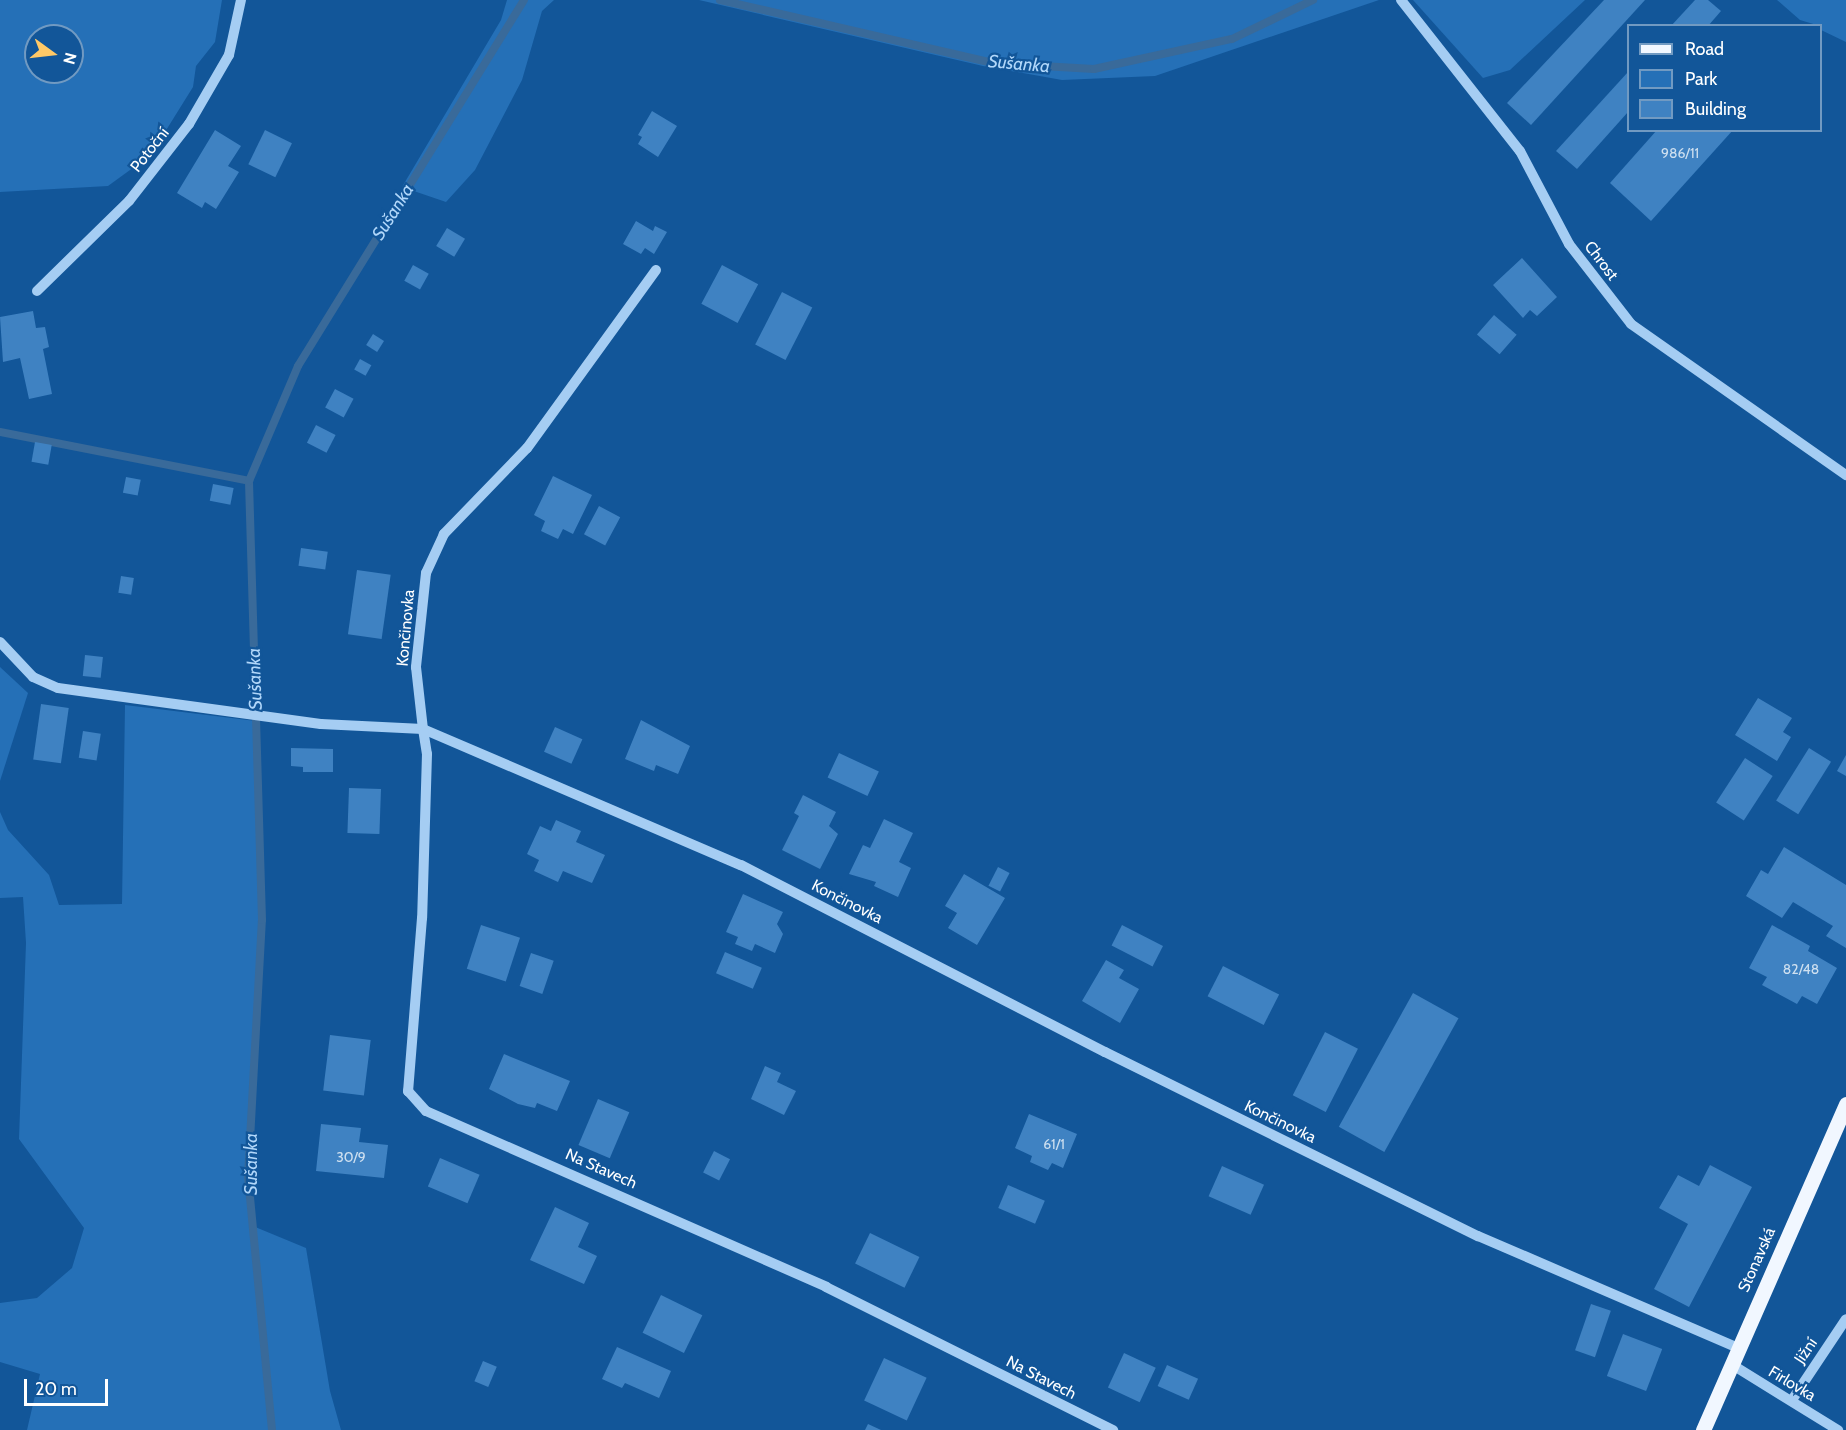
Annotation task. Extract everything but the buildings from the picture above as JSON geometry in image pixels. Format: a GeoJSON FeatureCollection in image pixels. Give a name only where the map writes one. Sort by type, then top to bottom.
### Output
{"type":"FeatureCollection","features":[{"type":"Feature","properties":{"kind":"main road","name":"Stonavská"},"geometry":{"type":"LineString","coordinates":[[1703,1430],[1846,1104]]}},
{"type":"Feature","properties":{"kind":"street","name":"Potoční"},"geometry":{"type":"LineString","coordinates":[[37,291],[129,201],[189,124],[229,55],[241,0]]}},
{"type":"Feature","properties":{"kind":"street","name":"Chrost"},"geometry":{"type":"LineString","coordinates":[[1401,0],[1520,151],[1569,244],[1631,324],[1846,475]]}},
{"type":"Feature","properties":{"kind":"street","name":"Končinovka"},"geometry":{"type":"LineString","coordinates":[[656,270],[527,448],[444,534],[426,573],[416,667],[423,729],[741,865],[1105,1052],[1456,1226],[1738,1348]]}},
{"type":"Feature","properties":{"kind":"street"},"geometry":{"type":"LineString","coordinates":[[0,642],[33,677],[58,688],[268,718],[423,729]]}},
{"type":"Feature","properties":{"kind":"street","name":"Na Stavech"},"geometry":{"type":"LineString","coordinates":[[423,729],[427,754],[422,918],[408,1091],[426,1111],[826,1287],[1113,1430]]}},
{"type":"Feature","properties":{"kind":"street","name":"Jižní"},"geometry":{"type":"LineString","coordinates":[[1792,1400],[1846,1319]]}},
{"type":"Feature","properties":{"kind":"street","name":"Firlovka"},"geometry":{"type":"LineString","coordinates":[[1731,1364],[1838,1430]]}},
{"type":"Feature","properties":{"kind":"green space"},"geometry":{"type":"Polygon","coordinates":[[[0,0],[222,0],[215,42],[196,66],[193,87],[155,148],[108,186],[0,192],[0,0]]]}},
{"type":"Feature","properties":{"kind":"green space"},"geometry":{"type":"Polygon","coordinates":[[[507,0],[554,0],[542,11],[522,80],[475,170],[446,202],[402,187],[501,20],[507,0]]]}},
{"type":"Feature","properties":{"kind":"green space"},"geometry":{"type":"Polygon","coordinates":[[[699,0],[1379,0],[1155,76],[1062,80],[983,66],[699,0]]]}},
{"type":"Feature","properties":{"kind":"green space"},"geometry":{"type":"Polygon","coordinates":[[[1413,0],[1585,0],[1510,70],[1483,78],[1413,0]]]}},
{"type":"Feature","properties":{"kind":"green space"},"geometry":{"type":"Polygon","coordinates":[[[1777,0],[1846,0],[1846,42],[1822,30],[1822,24],[1800,20],[1777,0]]]}},
{"type":"Feature","properties":{"kind":"green space"},"geometry":{"type":"Polygon","coordinates":[[[0,667],[28,693],[0,781],[0,667]]]}},
{"type":"Feature","properties":{"kind":"green space"},"geometry":{"type":"Polygon","coordinates":[[[125,705],[256,721],[262,920],[248,1177],[253,1226],[306,1248],[330,1391],[341,1430],[27,1430],[40,1374],[0,1362],[0,1303],[37,1298],[72,1268],[84,1228],[19,1139],[26,943],[23,897],[0,898],[0,812],[8,830],[49,875],[59,905],[122,904],[125,705]]]}},
{"type":"Feature","properties":{"kind":"waterway","name":"Sušanka"},"geometry":{"type":"LineString","coordinates":[[272,1430],[248,1177],[262,920],[249,481],[298,366],[524,0]]}},
{"type":"Feature","properties":{"kind":"waterway","name":"Sušanka"},"geometry":{"type":"LineString","coordinates":[[720,0],[992,63],[1094,69],[1232,39],[1313,0]]}},
{"type":"Feature","properties":{"kind":"waterway"},"geometry":{"type":"LineString","coordinates":[[0,432],[249,481]]}}]}
